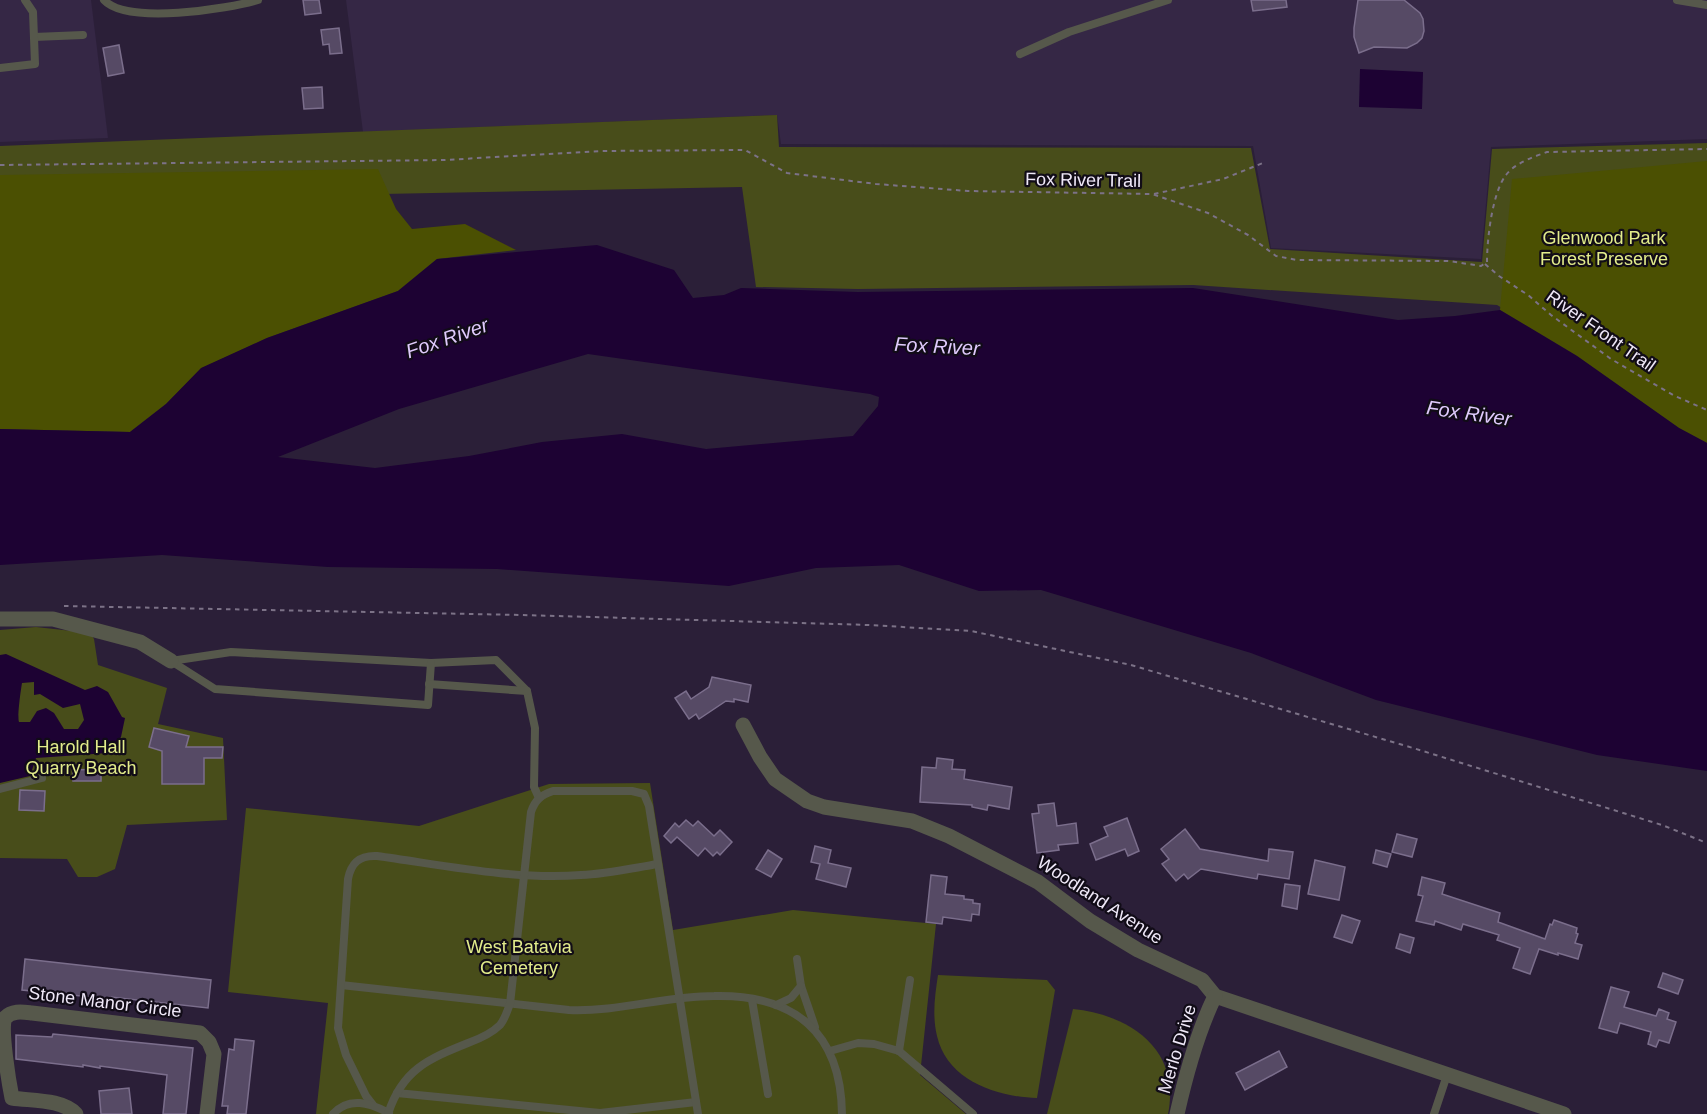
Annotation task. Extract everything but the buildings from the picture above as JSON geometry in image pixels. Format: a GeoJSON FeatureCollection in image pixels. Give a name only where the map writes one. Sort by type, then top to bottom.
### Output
{"type":"FeatureCollection","features":[{"type":"Feature","properties":{"kind":"street"},"geometry":{"type":"LineString","coordinates":[[0,620],[53,619],[140,642],[171,661]]}},
{"type":"Feature","properties":{"kind":"street","name":"Woodland Avenue"},"geometry":{"type":"LineString","coordinates":[[743,724],[760,757],[775,779],[807,801],[825,807],[912,821],[949,836],[1038,882],[1090,921],[1138,950],[1202,980],[1215,996],[1447,1075],[1524,1108],[1564,1114]]}},
{"type":"Feature","properties":{"kind":"street","name":"Merlo Drive"},"geometry":{"type":"LineString","coordinates":[[1177,1114],[1198,1038],[1215,996]]}},
{"type":"Feature","properties":{"kind":"street","name":"Stone Manor Circle"},"geometry":{"type":"LineString","coordinates":[[1,1025],[5,1018],[15,1012],[200,1033],[209,1042],[214,1054],[207,1114]]}},
{"type":"Feature","properties":{"kind":"street"},"geometry":{"type":"LineString","coordinates":[[0,1019],[6,1072],[12,1098]]}},
{"type":"Feature","properties":{"kind":"street"},"geometry":{"type":"LineString","coordinates":[[0,1109],[12,1098]]}},
{"type":"Feature","properties":{"kind":"street"},"geometry":{"type":"LineString","coordinates":[[12,1098],[62,1105],[70,1108],[76,1114]]}},
{"type":"Feature","properties":{"kind":"lane"},"geometry":{"type":"LineString","coordinates":[[0,68],[35,64],[33,12],[25,0]]}},
{"type":"Feature","properties":{"kind":"lane"},"geometry":{"type":"LineString","coordinates":[[104,0],[106,3],[132,10],[181,14],[258,0]]}},
{"type":"Feature","properties":{"kind":"lane"},"geometry":{"type":"LineString","coordinates":[[131,0],[132,10]]}},
{"type":"Feature","properties":{"kind":"lane"},"geometry":{"type":"LineString","coordinates":[[1020,54],[1070,32],[1168,0]]}},
{"type":"Feature","properties":{"kind":"lane"},"geometry":{"type":"LineString","coordinates":[[1677,0],[1707,5]]}},
{"type":"Feature","properties":{"kind":"lane"},"geometry":{"type":"LineString","coordinates":[[34,37],[83,34]]}},
{"type":"Feature","properties":{"kind":"lane"},"geometry":{"type":"LineString","coordinates":[[171,661],[231,652],[430,663],[496,660],[527,691],[535,728],[534,787],[539,798]]}},
{"type":"Feature","properties":{"kind":"lane"},"geometry":{"type":"LineString","coordinates":[[171,661],[215,689],[428,705],[430,663]]}},
{"type":"Feature","properties":{"kind":"lane"},"geometry":{"type":"LineString","coordinates":[[429,684],[527,691]]}},
{"type":"Feature","properties":{"kind":"lane"},"geometry":{"type":"LineString","coordinates":[[0,789],[42,778]]}},
{"type":"Feature","properties":{"kind":"lane"},"geometry":{"type":"LineString","coordinates":[[333,1114],[340,1107],[362,1102],[373,1105],[388,1114],[397,1093],[414,1071],[433,1057],[486,1036],[504,1019],[510,1004],[531,812],[539,798],[554,791],[632,790],[644,794],[649,806],[698,1114]]}},
{"type":"Feature","properties":{"kind":"lane"},"geometry":{"type":"LineString","coordinates":[[373,1105],[360,1085],[341,1042],[338,1028],[348,879],[355,861],[369,855],[524,875],[582,875],[658,864]]}},
{"type":"Feature","properties":{"kind":"lane"},"geometry":{"type":"LineString","coordinates":[[797,959],[807,1008],[830,1051],[839,1078],[842,1114]]}},
{"type":"Feature","properties":{"kind":"lane"},"geometry":{"type":"LineString","coordinates":[[899,1051],[910,980]]}},
{"type":"Feature","properties":{"kind":"lane"},"geometry":{"type":"LineString","coordinates":[[341,985],[586,1011],[679,999],[732,996],[776,1005],[806,1020],[819,1034]]}},
{"type":"Feature","properties":{"kind":"lane"},"geometry":{"type":"LineString","coordinates":[[776,1005],[791,998],[801,986]]}},
{"type":"Feature","properties":{"kind":"lane"},"geometry":{"type":"LineString","coordinates":[[752,1000],[768,1094]]}},
{"type":"Feature","properties":{"kind":"lane"},"geometry":{"type":"LineString","coordinates":[[830,1051],[858,1043],[874,1044],[899,1051],[973,1114]]}},
{"type":"Feature","properties":{"kind":"lane"},"geometry":{"type":"LineString","coordinates":[[1434,1114],[1447,1075]]}},
{"type":"Feature","properties":{"kind":"lane"},"geometry":{"type":"LineString","coordinates":[[397,1093],[600,1113],[696,1102]]}},
{"type":"Feature","properties":{"kind":"path"},"geometry":{"type":"LineString","coordinates":[[1485,264],[1496,197],[1506,174],[1526,160],[1546,152],[1707,149]]}},
{"type":"Feature","properties":{"kind":"path","name":"Fox River Trail"},"geometry":{"type":"LineString","coordinates":[[0,165],[444,160],[601,152],[745,150],[787,173],[876,184],[968,191],[1152,195],[1208,213],[1248,235],[1276,256],[1297,260],[1449,261],[1481,266],[1485,264]]}},
{"type":"Feature","properties":{"kind":"path"},"geometry":{"type":"LineString","coordinates":[[1152,195],[1223,179],[1263,163]]}},
{"type":"Feature","properties":{"kind":"path","name":"River Front Trail"},"geometry":{"type":"LineString","coordinates":[[1485,264],[1611,359],[1675,396],[1707,410]]}},
{"type":"Feature","properties":{"kind":"path"},"geometry":{"type":"LineString","coordinates":[[54,606],[546,616],[869,625],[970,631],[1142,669],[1424,751],[1662,825],[1707,843]]}},
{"type":"Feature","properties":{"kind":"shaded area"},"geometry":{"type":"Polygon","coordinates":[[[0,0],[91,0],[108,138],[0,142],[0,0]]]}},
{"type":"Feature","properties":{"kind":"shaded area"},"geometry":{"type":"Polygon","coordinates":[[[346,0],[1707,0],[1707,139],[1491,147],[1481,259],[1271,248],[1253,146],[781,144],[777,115],[363,132],[346,0]]]}},
{"type":"Feature","properties":{"kind":"green space","name":"Glenwood Park Forest Preserve"},"geometry":{"type":"Polygon","coordinates":[[[777,115],[779,147],[1251,148],[1270,249],[1482,262],[1492,149],[1707,143],[1707,437],[1579,353],[1497,305],[1193,285],[858,289],[756,287],[742,187],[178,198],[0,426],[0,146],[777,115]]]}},
{"type":"Feature","properties":{"kind":"green space"},"geometry":{"type":"Polygon","coordinates":[[[1707,161],[1707,443],[1679,428],[1577,356],[1500,310],[1512,179],[1707,161]]]}},
{"type":"Feature","properties":{"kind":"green space"},"geometry":{"type":"Polygon","coordinates":[[[378,169],[396,209],[412,229],[465,224],[516,250],[437,259],[398,291],[267,338],[202,368],[166,404],[130,432],[0,429],[0,175],[378,169]]]}},
{"type":"Feature","properties":{"kind":"green space","name":"Harold Hall Quarry Beach"},"geometry":{"type":"Polygon","coordinates":[[[36,627],[90,633],[94,639],[98,665],[167,688],[158,724],[223,738],[227,820],[127,825],[115,869],[97,877],[78,877],[67,859],[0,858],[0,630],[36,627]]]}},
{"type":"Feature","properties":{"kind":"green space","name":"West Batavia Cemetery"},"geometry":{"type":"Polygon","coordinates":[[[650,783],[673,930],[793,910],[936,924],[920,1075],[966,1114],[316,1114],[328,1003],[228,992],[246,808],[419,826],[549,784],[650,783]]]}},
{"type":"Feature","properties":{"kind":"green space"},"geometry":{"type":"Polygon","coordinates":[[[938,975],[1047,980],[1055,990],[1037,1098],[990,1090],[962,1075],[951,1064],[942,1051],[935,1028],[934,1005],[938,975]]]}},
{"type":"Feature","properties":{"kind":"green space"},"geometry":{"type":"Polygon","coordinates":[[[1073,1009],[1114,1019],[1132,1028],[1147,1040],[1159,1054],[1167,1071],[1170,1091],[1168,1114],[1047,1114],[1073,1009]]]}},
{"type":"Feature","properties":{"kind":"water"},"geometry":{"type":"Polygon","coordinates":[[[1360,69],[1423,72],[1422,109],[1359,107],[1360,69]]]}},
{"type":"Feature","properties":{"kind":"water","name":"Fox River"},"geometry":{"type":"Polygon","coordinates":[[[597,245],[674,270],[693,298],[724,295],[741,288],[858,292],[1193,288],[1398,320],[1500,310],[1577,356],[1679,428],[1707,443],[1707,771],[1597,755],[1376,700],[1251,653],[1041,590],[979,591],[899,565],[816,568],[729,586],[497,569],[328,567],[162,555],[0,565],[0,429],[130,432],[166,404],[201,368],[267,338],[398,291],[437,259],[597,245]],[[588,354],[399,409],[278,457],[375,468],[469,456],[542,442],[622,434],[706,449],[853,436],[878,406],[879,397],[588,354]]]}},
{"type":"Feature","properties":{"kind":"water"},"geometry":{"type":"Polygon","coordinates":[[[6,654],[85,690],[97,686],[108,692],[122,717],[125,718],[121,737],[108,753],[36,758],[30,776],[0,783],[0,655],[6,654]],[[34,682],[22,683],[19,722],[30,722],[37,711],[46,708],[54,713],[64,729],[78,729],[84,720],[80,704],[63,708],[40,694],[34,695],[34,682]]]}}]}
